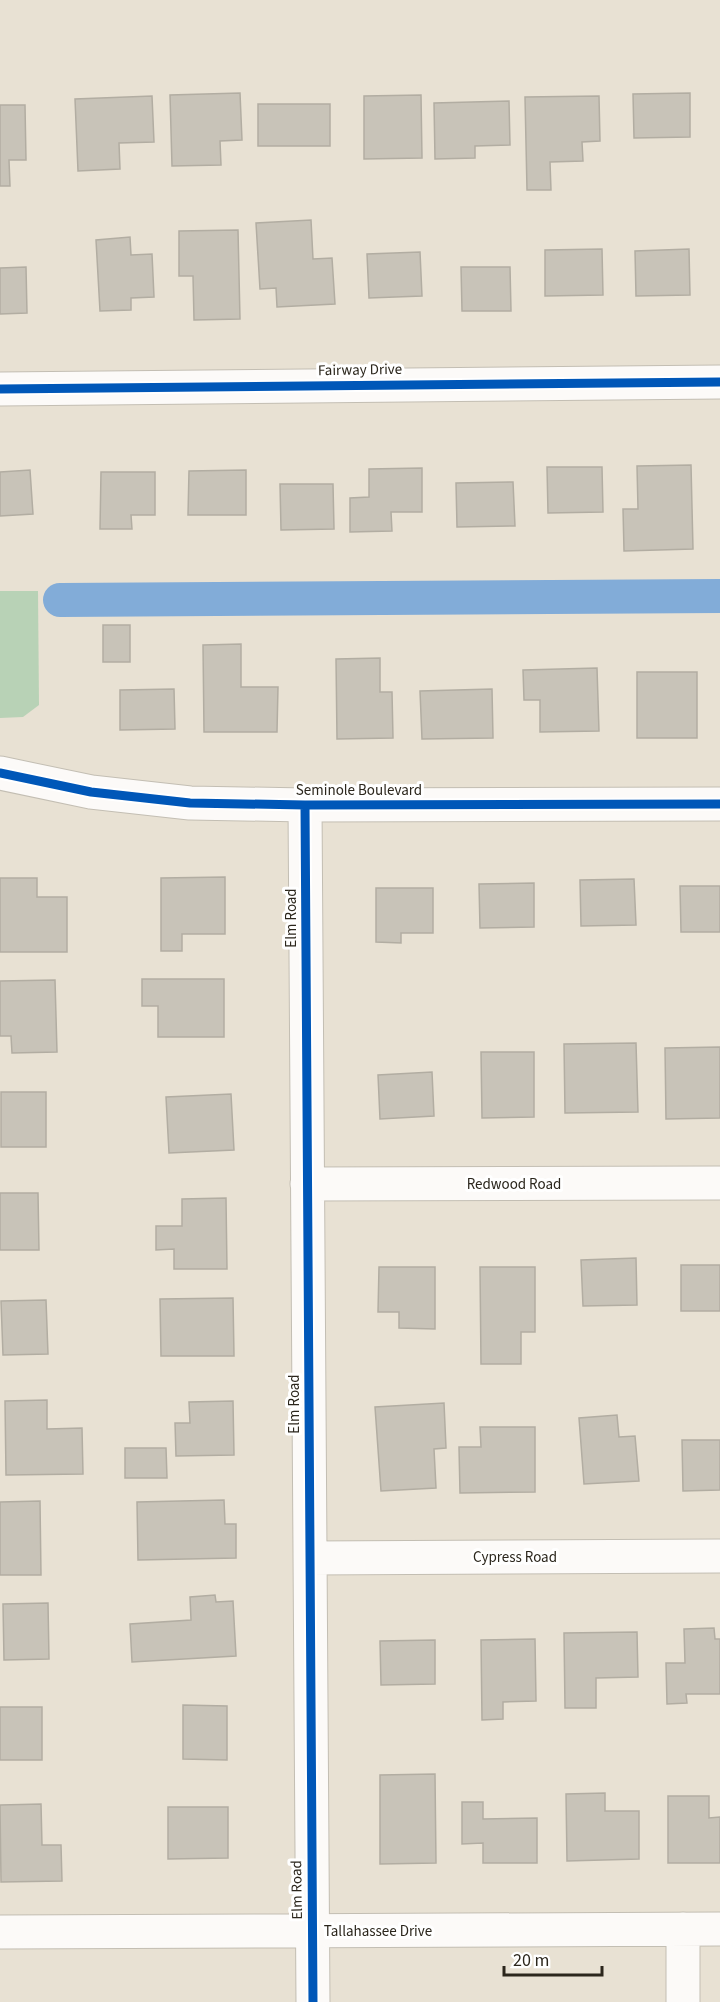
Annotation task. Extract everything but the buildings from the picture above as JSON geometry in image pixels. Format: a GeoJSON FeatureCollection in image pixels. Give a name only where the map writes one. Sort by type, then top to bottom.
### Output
{"type":"FeatureCollection","features":[{"type":"Feature","properties":{"kind":"street","name":"Fairway Drive"},"geometry":{"type":"LineString","coordinates":[[0,389],[720,382]]}},
{"type":"Feature","properties":{"kind":"street","name":"Seminole Boulevard"},"geometry":{"type":"LineString","coordinates":[[0,773],[91,792],[190,803],[305,806],[720,804]]}},
{"type":"Feature","properties":{"kind":"street","name":"Elm Road"},"geometry":{"type":"LineString","coordinates":[[305,806],[313,2002]]}},
{"type":"Feature","properties":{"kind":"street","name":"Redwood Road"},"geometry":{"type":"LineString","coordinates":[[307,1184],[720,1183]]}},
{"type":"Feature","properties":{"kind":"street","name":"Cypress Road"},"geometry":{"type":"LineString","coordinates":[[310,1558],[720,1556]]}},
{"type":"Feature","properties":{"kind":"street"},"geometry":{"type":"LineString","coordinates":[[682,1929],[683,2002]]}},
{"type":"Feature","properties":{"kind":"street","name":"Tallahassee Drive"},"geometry":{"type":"LineString","coordinates":[[0,1932],[720,1929]]}},
{"type":"Feature","properties":{"kind":"green space"},"geometry":{"type":"Polygon","coordinates":[[[0,591],[38,591],[39,705],[23,717],[0,718],[0,591]]]}},
{"type":"Feature","properties":{"kind":"waterway"},"geometry":{"type":"LineString","coordinates":[[60,600],[720,596]]}},
{"type":"Feature","properties":{"kind":"cycle path"},"geometry":{"type":"LineString","coordinates":[[0,389],[720,382]]}},
{"type":"Feature","properties":{"kind":"cycle path"},"geometry":{"type":"LineString","coordinates":[[0,773],[91,792],[190,803],[720,804]]}},
{"type":"Feature","properties":{"kind":"cycle path"},"geometry":{"type":"LineString","coordinates":[[305,805],[313,2002]]}}]}
